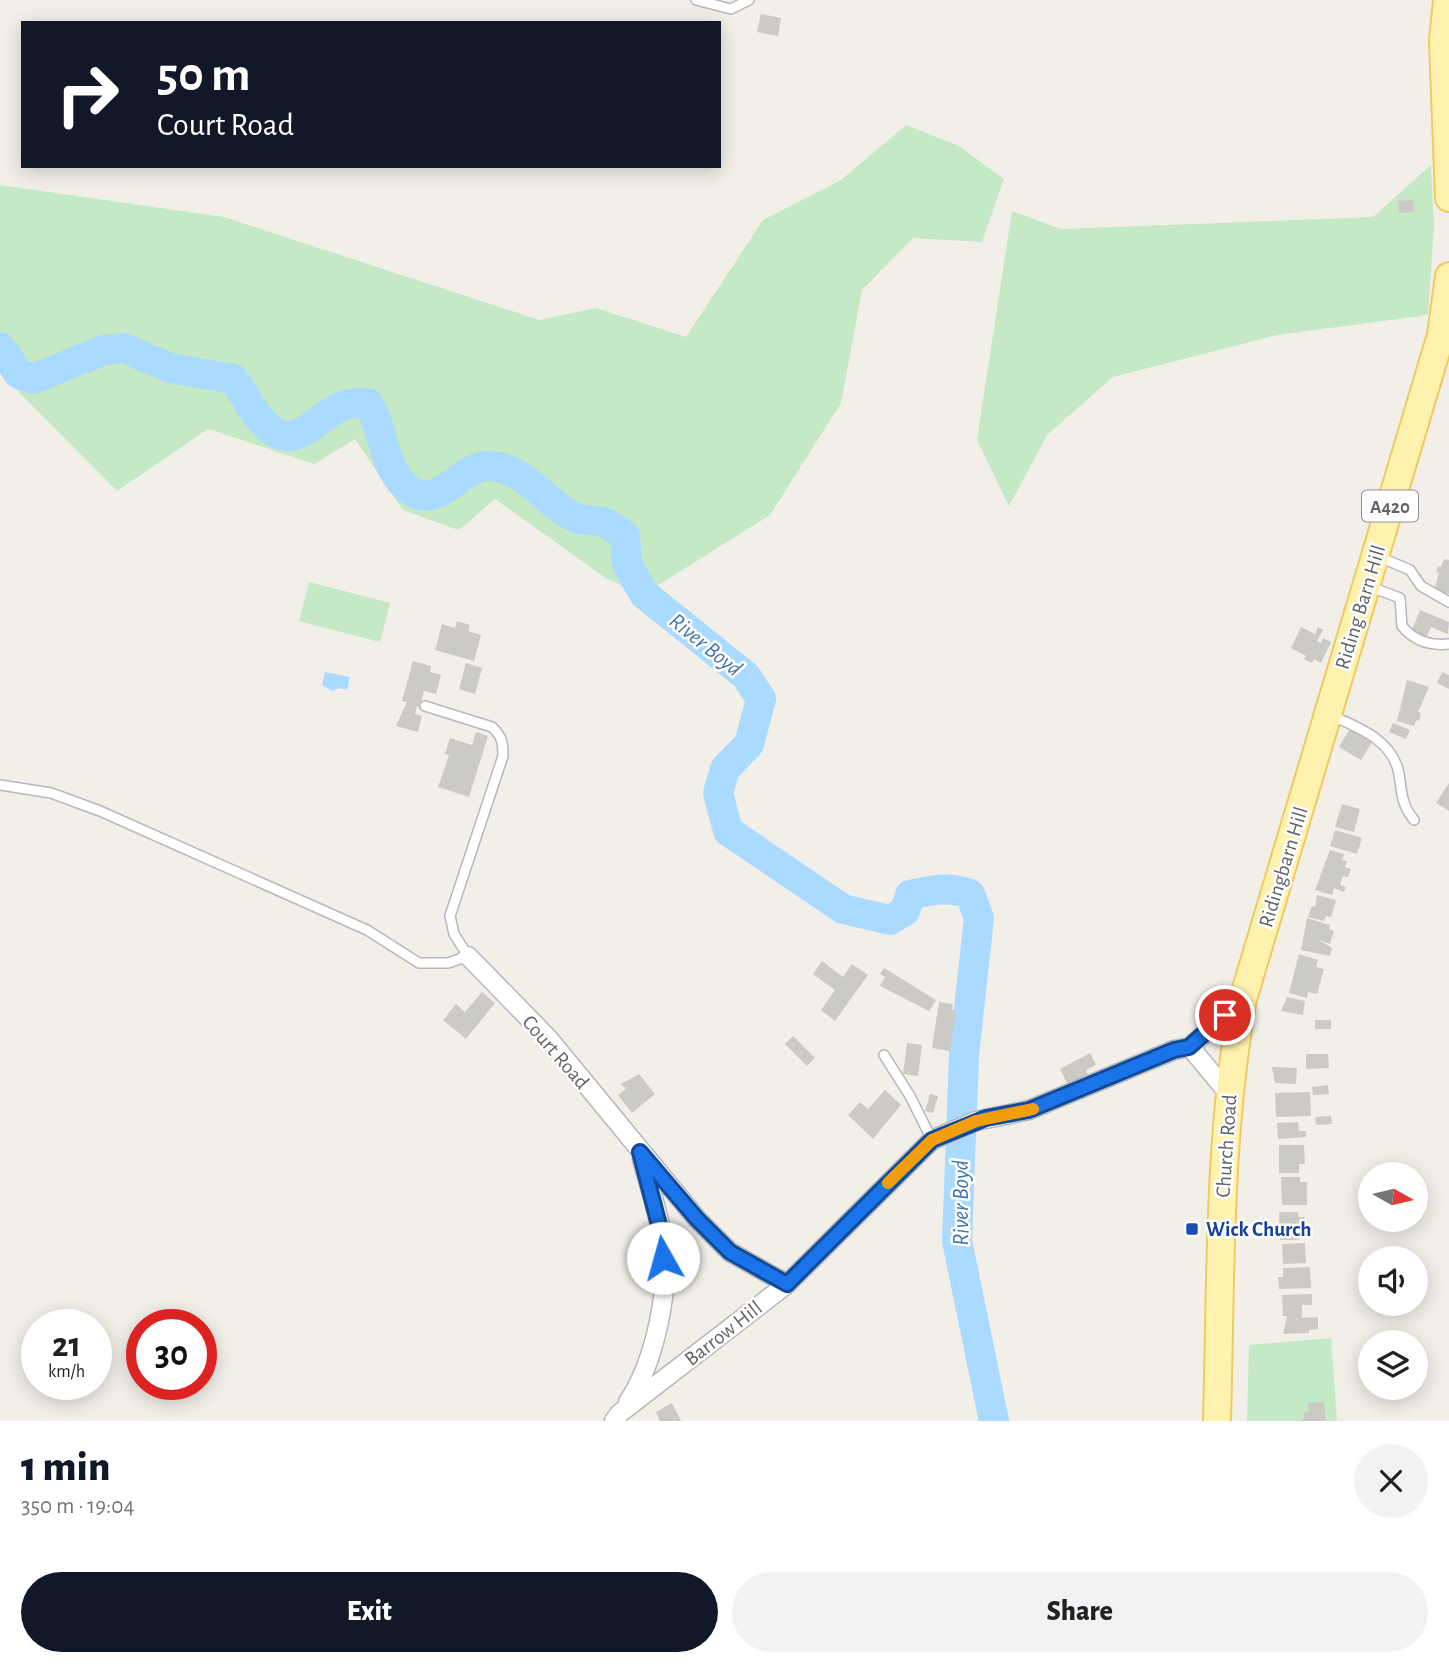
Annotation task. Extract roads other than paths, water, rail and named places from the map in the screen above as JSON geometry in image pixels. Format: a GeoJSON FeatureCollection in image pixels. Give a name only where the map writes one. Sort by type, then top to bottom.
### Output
{"type":"FeatureCollection","features":[{"type":"Feature","properties":{"kind":"main road"},"geometry":{"type":"LineString","coordinates":[[1447,0],[1443,41],[1449,198]]}},
{"type":"Feature","properties":{"kind":"main road","name":"Riding Barn Hill"},"geometry":{"type":"LineString","coordinates":[[1325,725],[1441,335],[1449,275]]}},
{"type":"Feature","properties":{"kind":"main road","name":"Ridingbarn Hill"},"geometry":{"type":"LineString","coordinates":[[1243,999],[1325,725]]}},
{"type":"Feature","properties":{"kind":"main road","name":"Church Road"},"geometry":{"type":"LineString","coordinates":[[1217,1421],[1222,1203],[1229,1094],[1243,999]]}},
{"type":"Feature","properties":{"kind":"street","name":"Court Road"},"geometry":{"type":"LineString","coordinates":[[468,956],[548,1038],[697,1219],[730,1252],[787,1284]]}},
{"type":"Feature","properties":{"kind":"street","name":"Barrow Hill"},"geometry":{"type":"LineString","coordinates":[[617,1417],[787,1284],[932,1140],[976,1121],[1029,1110],[1174,1050],[1189,1047],[1243,999]]}},
{"type":"Feature","properties":{"kind":"street"},"geometry":{"type":"LineString","coordinates":[[1189,1047],[1229,1094]]}},
{"type":"Feature","properties":{"kind":"street","name":"Court Road"},"geometry":{"type":"LineString","coordinates":[[617,1417],[637,1388],[652,1353],[663,1277],[663,1240],[640,1152]]}},
{"type":"Feature","properties":{"kind":"lane"},"geometry":{"type":"LineString","coordinates":[[696,0],[731,9],[750,0]]}},
{"type":"Feature","properties":{"kind":"lane"},"geometry":{"type":"LineString","coordinates":[[1376,555],[1410,570],[1421,586],[1449,602]]}},
{"type":"Feature","properties":{"kind":"lane"},"geometry":{"type":"LineString","coordinates":[[1366,586],[1400,598],[1402,626],[1409,632],[1432,645],[1449,644]]}},
{"type":"Feature","properties":{"kind":"lane"},"geometry":{"type":"LineString","coordinates":[[0,785],[51,793],[100,811],[367,930],[419,963],[448,963],[468,956],[454,934],[450,916],[503,756],[502,740],[492,727],[425,706]]}},
{"type":"Feature","properties":{"kind":"lane"},"geometry":{"type":"LineString","coordinates":[[1325,725],[1356,726],[1390,748],[1398,770],[1402,805],[1414,820]]}},
{"type":"Feature","properties":{"kind":"lane"},"geometry":{"type":"LineString","coordinates":[[884,1055],[910,1096],[932,1140]]}},
{"type":"Feature","properties":{"kind":"water"},"geometry":{"type":"Polygon","coordinates":[[[325,672],[350,677],[347,690],[339,688],[333,691],[322,685],[325,672]]]}},
{"type":"Feature","properties":{"kind":"waterway","name":"River Boyd"},"geometry":{"type":"LineString","coordinates":[[0,347],[19,374],[33,379],[104,350],[124,348],[170,368],[233,379],[261,420],[281,435],[300,433],[343,406],[368,403],[391,467],[404,485],[416,494],[427,496],[437,493],[478,468],[503,468],[515,473],[576,518],[609,524],[625,536],[627,564],[644,594],[746,676],[761,699],[749,744],[725,769],[718,793],[728,831],[843,909],[890,920],[905,911],[910,895],[947,889],[970,894],[979,918],[964,1055],[957,1241],[994,1421]]}},
{"type":"Feature","properties":{"kind":"place","name":"Wick Church"},"geometry":{"type":"Point","coordinates":[1192,1229]}}]}
